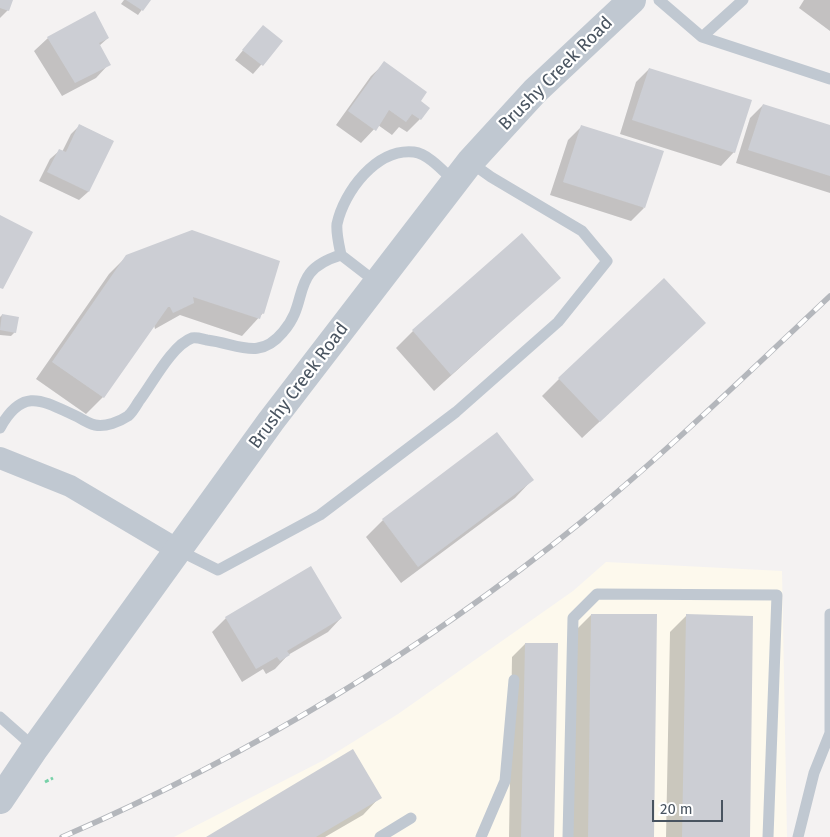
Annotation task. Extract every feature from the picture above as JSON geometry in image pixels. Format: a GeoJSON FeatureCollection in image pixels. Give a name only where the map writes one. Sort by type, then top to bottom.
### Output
{"type":"FeatureCollection","features":[{"type":"Feature","properties":{"kind":"street","name":"Brushy Creek Road"},"geometry":{"type":"LineString","coordinates":[[0,800],[35,748],[178,550],[376,282],[463,172],[535,91],[632,0]]}},
{"type":"Feature","properties":{"kind":"street"},"geometry":{"type":"LineString","coordinates":[[0,458],[70,486],[178,550]]}},
{"type":"Feature","properties":{"kind":"lane"},"geometry":{"type":"LineString","coordinates":[[659,0],[702,37],[830,79]]}},
{"type":"Feature","properties":{"kind":"lane"},"geometry":{"type":"LineString","coordinates":[[702,37],[743,0]]}},
{"type":"Feature","properties":{"kind":"lane"},"geometry":{"type":"LineString","coordinates":[[178,550],[218,570],[320,515],[456,412],[558,322],[607,261],[582,231],[491,177],[463,172],[414,152],[395,155],[375,164],[344,202],[337,226],[340,255],[376,282]]}},
{"type":"Feature","properties":{"kind":"lane"},"geometry":{"type":"LineString","coordinates":[[0,428],[9,411],[28,400],[45,402],[95,425],[110,425],[129,415],[179,345],[194,338],[253,350],[270,346],[285,331],[296,309],[302,284],[309,272],[324,260],[340,255]]}},
{"type":"Feature","properties":{"kind":"lane"},"geometry":{"type":"LineString","coordinates":[[568,837],[573,618],[597,594],[607,594],[777,595],[768,837]]}},
{"type":"Feature","properties":{"kind":"lane"},"geometry":{"type":"LineString","coordinates":[[798,837],[814,773],[830,733],[830,614]]}},
{"type":"Feature","properties":{"kind":"lane"},"geometry":{"type":"LineString","coordinates":[[481,837],[505,781],[514,680]]}},
{"type":"Feature","properties":{"kind":"lane"},"geometry":{"type":"LineString","coordinates":[[0,717],[35,748]]}},
{"type":"Feature","properties":{"kind":"lane"},"geometry":{"type":"LineString","coordinates":[[380,837],[411,818]]}},
{"type":"Feature","properties":{"kind":"shaded area"},"geometry":{"type":"Polygon","coordinates":[[[606,562],[782,571],[787,837],[174,837],[324,760],[398,714],[573,591],[606,562]]]}},
{"type":"Feature","properties":{"kind":"building"},"geometry":{"type":"Polygon","coordinates":[[[0,0],[13,0],[9,11],[0,8],[0,0]]]}},
{"type":"Feature","properties":{"kind":"building"},"geometry":{"type":"Polygon","coordinates":[[[126,0],[151,0],[143,11],[126,0]]]}},
{"type":"Feature","properties":{"kind":"building"},"geometry":{"type":"Polygon","coordinates":[[[95,11],[109,38],[99,43],[111,65],[75,83],[47,37],[95,11]]]}},
{"type":"Feature","properties":{"kind":"building"},"geometry":{"type":"Polygon","coordinates":[[[263,25],[283,41],[263,66],[242,50],[263,25]]]}},
{"type":"Feature","properties":{"kind":"building"},"geometry":{"type":"Polygon","coordinates":[[[384,61],[427,92],[421,101],[430,108],[421,120],[412,114],[406,122],[389,110],[376,131],[348,111],[384,61]]]}},
{"type":"Feature","properties":{"kind":"building"},"geometry":{"type":"Polygon","coordinates":[[[649,68],[752,100],[735,153],[632,120],[649,68]]]}},
{"type":"Feature","properties":{"kind":"building"},"geometry":{"type":"Polygon","coordinates":[[[763,104],[830,125],[830,176],[748,150],[763,104]]]}},
{"type":"Feature","properties":{"kind":"building"},"geometry":{"type":"Polygon","coordinates":[[[79,124],[114,141],[89,192],[47,172],[59,149],[66,152],[79,124]]]}},
{"type":"Feature","properties":{"kind":"building"},"geometry":{"type":"Polygon","coordinates":[[[581,125],[664,151],[645,208],[563,182],[581,125]]]}},
{"type":"Feature","properties":{"kind":"building"},"geometry":{"type":"Polygon","coordinates":[[[0,215],[33,232],[3,289],[0,288],[0,215]]]}},
{"type":"Feature","properties":{"kind":"building"},"geometry":{"type":"Polygon","coordinates":[[[192,230],[280,261],[264,314],[262,313],[260,319],[193,297],[194,303],[173,313],[170,307],[168,307],[104,398],[52,362],[126,255],[192,230]]]}},
{"type":"Feature","properties":{"kind":"building"},"geometry":{"type":"Polygon","coordinates":[[[522,233],[561,278],[451,375],[412,330],[522,233]]]}},
{"type":"Feature","properties":{"kind":"building"},"geometry":{"type":"Polygon","coordinates":[[[664,278],[706,323],[600,422],[558,378],[664,278]]]}},
{"type":"Feature","properties":{"kind":"building"},"geometry":{"type":"Polygon","coordinates":[[[2,314],[19,317],[16,333],[0,330],[2,314]]]}},
{"type":"Feature","properties":{"kind":"building"},"geometry":{"type":"Polygon","coordinates":[[[497,432],[534,480],[418,567],[382,519],[497,432]]]}},
{"type":"Feature","properties":{"kind":"building"},"geometry":{"type":"Polygon","coordinates":[[[311,566],[342,618],[287,651],[290,655],[280,661],[277,657],[256,669],[225,617],[311,566]]]}},
{"type":"Feature","properties":{"kind":"building"},"geometry":{"type":"Polygon","coordinates":[[[591,614],[657,614],[654,837],[588,837],[591,614]]]}},
{"type":"Feature","properties":{"kind":"building"},"geometry":{"type":"Polygon","coordinates":[[[686,614],[753,616],[750,837],[682,837],[686,614]]]}},
{"type":"Feature","properties":{"kind":"building"},"geometry":{"type":"Polygon","coordinates":[[[525,643],[558,643],[554,837],[521,837],[525,643]]]}},
{"type":"Feature","properties":{"kind":"building"},"geometry":{"type":"Polygon","coordinates":[[[353,749],[382,798],[316,837],[206,837],[353,749]]]}},
{"type":"Feature","properties":{"kind":"railway"},"geometry":{"type":"LineString","coordinates":[[62,837],[131,806],[266,736],[332,698],[459,614],[520,570],[612,496],[707,412],[830,296]]}}]}
